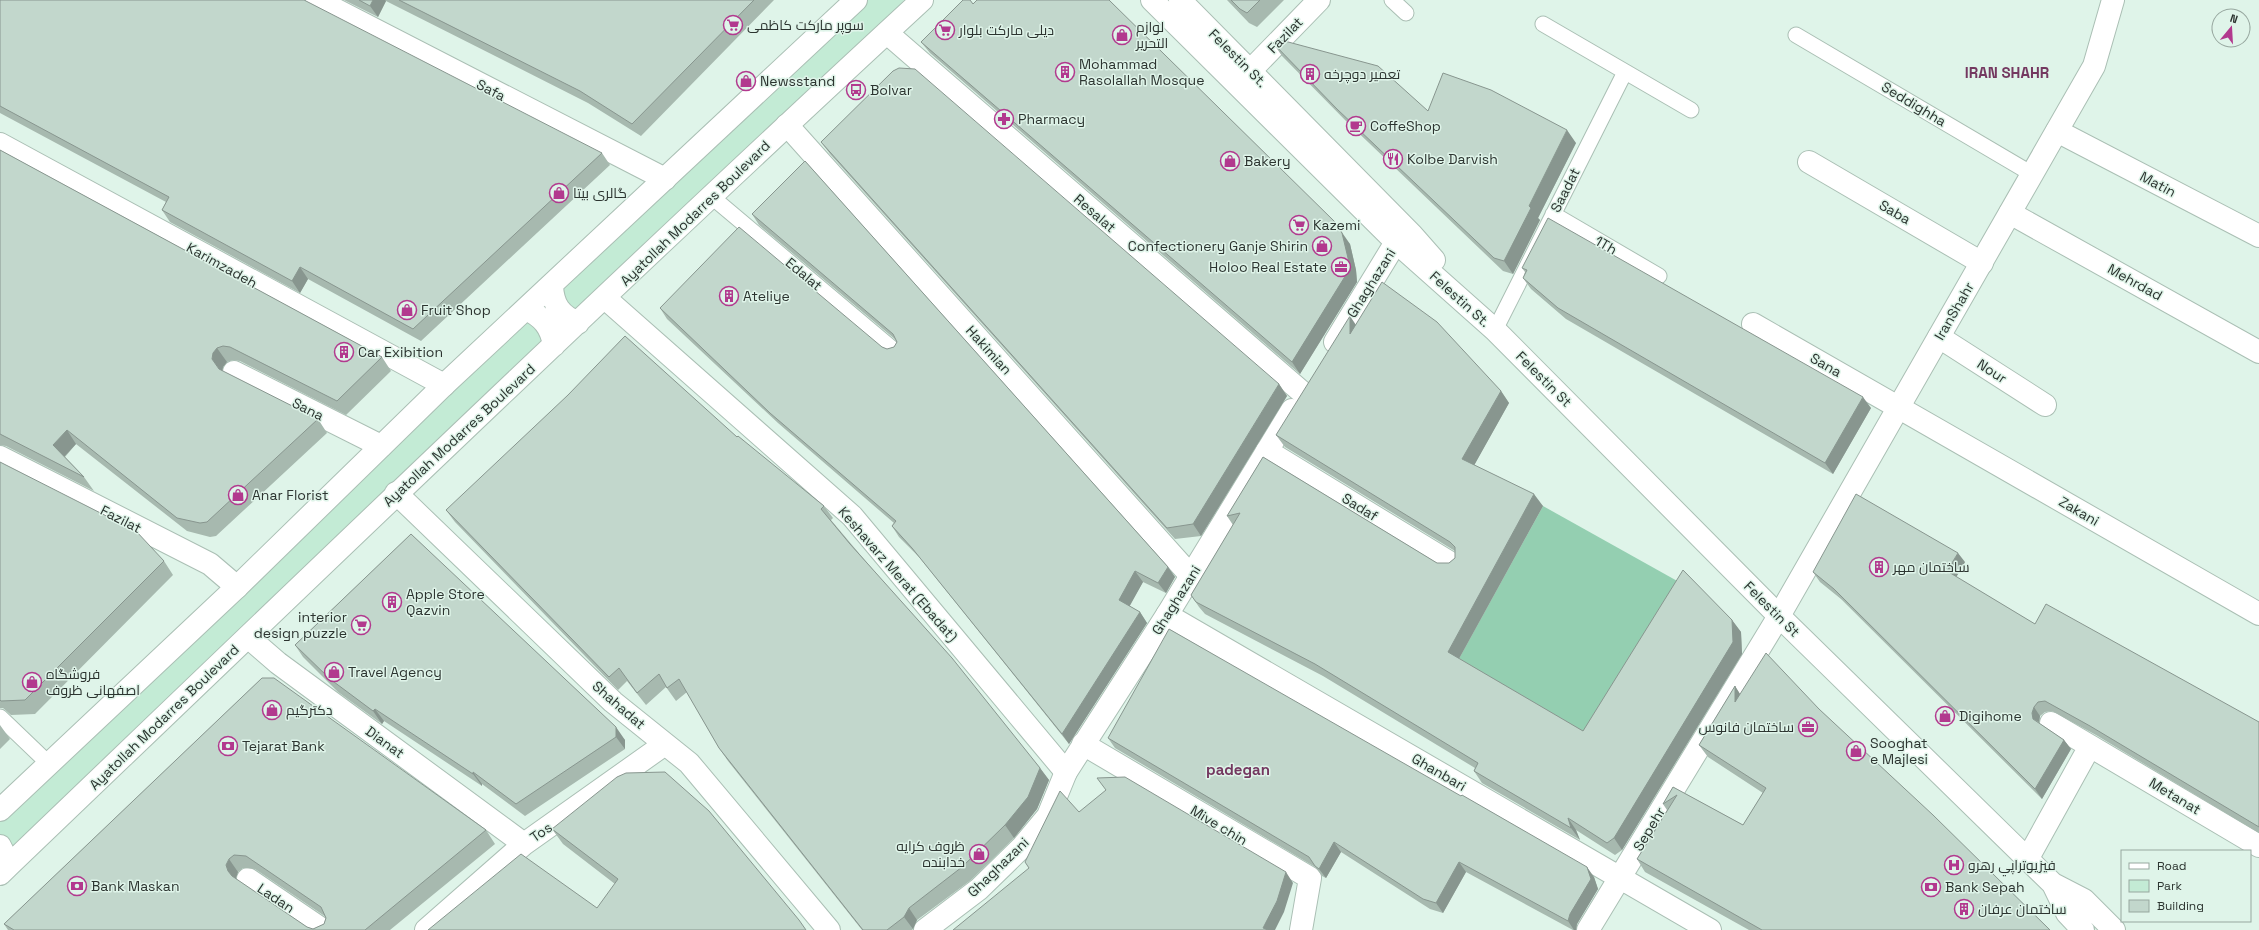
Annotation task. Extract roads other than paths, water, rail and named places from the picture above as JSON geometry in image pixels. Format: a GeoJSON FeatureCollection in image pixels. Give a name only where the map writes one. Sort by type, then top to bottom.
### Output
{"type":"FeatureCollection","features":[{"type":"Feature","properties":{"kind":"street","name":"Safa"},"geometry":{"type":"LineString","coordinates":[[317,0],[665,179]]}},
{"type":"Feature","properties":{"kind":"street"},"geometry":{"type":"LineString","coordinates":[[0,810],[237,587],[444,385],[552,286],[856,0]]}},
{"type":"Feature","properties":{"kind":"street"},"geometry":{"type":"LineString","coordinates":[[849,67],[904,0]]}},
{"type":"Feature","properties":{"kind":"street","name":"Ayatollah Modarres Boulevard"},"geometry":{"type":"LineString","coordinates":[[0,874],[396,493],[922,0]]}},
{"type":"Feature","properties":{"kind":"street","name":"Felestin St."},"geometry":{"type":"LineString","coordinates":[[1152,0],[1396,242],[1495,330]]}},
{"type":"Feature","properties":{"kind":"street","name":"Felestin St."},"geometry":{"type":"LineString","coordinates":[[1180,0],[1251,70],[1412,235],[1495,330]]}},
{"type":"Feature","properties":{"kind":"street","name":"Fazilat"},"geometry":{"type":"LineString","coordinates":[[1251,70],[1319,0]]}},
{"type":"Feature","properties":{"kind":"street","name":"IranShahr"},"geometry":{"type":"LineString","coordinates":[[1779,616],[2094,66],[2113,0]]}},
{"type":"Feature","properties":{"kind":"street","name":"Resalat"},"geometry":{"type":"LineString","coordinates":[[887,33],[1303,393]]}},
{"type":"Feature","properties":{"kind":"street","name":"Hakimian"},"geometry":{"type":"LineString","coordinates":[[787,125],[1191,576]]}},
{"type":"Feature","properties":{"kind":"street","name":"Matin"},"geometry":{"type":"LineString","coordinates":[[2057,131],[2259,236]]}},
{"type":"Feature","properties":{"kind":"street","name":"Karimzadeh"},"geometry":{"type":"LineString","coordinates":[[0,144],[444,385]]}},
{"type":"Feature","properties":{"kind":"street","name":"Saba"},"geometry":{"type":"LineString","coordinates":[[1809,162],[1982,263]]}},
{"type":"Feature","properties":{"kind":"street","name":"Mehrdad"},"geometry":{"type":"LineString","coordinates":[[2010,213],[2259,352]]}},
{"type":"Feature","properties":{"kind":"street","name":"Ghaghazani"},"geometry":{"type":"LineString","coordinates":[[925,930],[979,889],[1022,846],[1048,816],[1066,772],[1167,615],[1396,242]]}},
{"type":"Feature","properties":{"kind":"street"},"geometry":{"type":"LineString","coordinates":[[552,286],[552,298],[558,309],[566,318],[578,323]]}},
{"type":"Feature","properties":{"kind":"street","name":"Keshavarz Merat (Ebadat)"},"geometry":{"type":"LineString","coordinates":[[605,298],[852,516],[1066,772]]}},
{"type":"Feature","properties":{"kind":"street"},"geometry":{"type":"LineString","coordinates":[[526,309],[537,314],[546,323],[552,333],[554,345]]}},
{"type":"Feature","properties":{"kind":"street","name":"Sana"},"geometry":{"type":"LineString","coordinates":[[1753,324],[1899,407]]}},
{"type":"Feature","properties":{"kind":"street","name":"Felestin St"},"geometry":{"type":"LineString","coordinates":[[1495,330],[1779,616],[2054,884],[2084,900],[2114,930]]}},
{"type":"Feature","properties":{"kind":"street","name":"Nour"},"geometry":{"type":"LineString","coordinates":[[1939,337],[2045,405]]}},
{"type":"Feature","properties":{"kind":"street","name":"Sana"},"geometry":{"type":"LineString","coordinates":[[234,372],[381,446]]}},
{"type":"Feature","properties":{"kind":"street","name":"Zakani"},"geometry":{"type":"LineString","coordinates":[[1899,407],[2259,614]]}},
{"type":"Feature","properties":{"kind":"street","name":"Sadaf"},"geometry":{"type":"LineString","coordinates":[[1267,450],[1452,564]]}},
{"type":"Feature","properties":{"kind":"street","name":"Fazilat"},"geometry":{"type":"LineString","coordinates":[[0,456],[210,564],[237,587]]}},
{"type":"Feature","properties":{"kind":"street","name":"Shahadat"},"geometry":{"type":"LineString","coordinates":[[396,493],[613,702],[689,763],[829,930]]}},
{"type":"Feature","properties":{"kind":"street","name":"Ghanbari"},"geometry":{"type":"LineString","coordinates":[[1167,615],[1710,930]]}},
{"type":"Feature","properties":{"kind":"street","name":"Sepehr"},"geometry":{"type":"LineString","coordinates":[[1588,930],[1779,616]]}},
{"type":"Feature","properties":{"kind":"street","name":"Dianat"},"geometry":{"type":"LineString","coordinates":[[248,637],[278,663],[524,844]]}},
{"type":"Feature","properties":{"kind":"street","name":"Metanat"},"geometry":{"type":"LineString","coordinates":[[2051,723],[2259,846]]}},
{"type":"Feature","properties":{"kind":"street","name":"Tos"},"geometry":{"type":"LineString","coordinates":[[426,930],[524,844],[665,744]]}},
{"type":"Feature","properties":{"kind":"street","name":"Mive chin"},"geometry":{"type":"LineString","coordinates":[[1083,744],[1310,878],[1301,930]]}},
{"type":"Feature","properties":{"kind":"street"},"geometry":{"type":"LineString","coordinates":[[2028,858],[2090,746]]}},
{"type":"Feature","properties":{"kind":"street"},"geometry":{"type":"LineString","coordinates":[[0,846],[4,854],[0,874]]}},
{"type":"Feature","properties":{"kind":"street","name":"Ladan"},"geometry":{"type":"LineString","coordinates":[[248,879],[323,930]]}},
{"type":"Feature","properties":{"kind":"street","name":"Felestin St"},"geometry":{"type":"LineString","coordinates":[[2054,884],[2067,913],[2083,930]]}},
{"type":"Feature","properties":{"kind":"lane"},"geometry":{"type":"LineString","coordinates":[[1392,0],[1406,13]]}},
{"type":"Feature","properties":{"kind":"lane"},"geometry":{"type":"LineString","coordinates":[[1544,24],[1691,110]]}},
{"type":"Feature","properties":{"kind":"lane","name":"Seddighha"},"geometry":{"type":"LineString","coordinates":[[1796,35],[2032,174]]}},
{"type":"Feature","properties":{"kind":"lane","name":"Saadat"},"geometry":{"type":"LineString","coordinates":[[1495,330],[1625,72]]}},
{"type":"Feature","properties":{"kind":"lane","name":"Edalat"},"geometry":{"type":"LineString","coordinates":[[712,198],[895,351]]}},
{"type":"Feature","properties":{"kind":"lane","name":"1Th"},"geometry":{"type":"LineString","coordinates":[[1553,214],[1659,276]]}},
{"type":"Feature","properties":{"kind":"lane"},"geometry":{"type":"LineString","coordinates":[[0,717],[49,764]]}},
{"type":"Feature","properties":{"kind":"place","name":"سوپر مارکت کاظمی"},"geometry":{"type":"Point","coordinates":[733,25]}},
{"type":"Feature","properties":{"kind":"place","name":"دیلی مارکت بلوار"},"geometry":{"type":"Point","coordinates":[945,30]}},
{"type":"Feature","properties":{"kind":"place","name":"لوازم التحریر"},"geometry":{"type":"Point","coordinates":[1122,35]}},
{"type":"Feature","properties":{"kind":"place","name":"Mohammad Rasolallah Mosque"},"geometry":{"type":"Point","coordinates":[1065,72]}},
{"type":"Feature","properties":{"kind":"place","name":"تعمیر دوچرخه"},"geometry":{"type":"Point","coordinates":[1310,74]}},
{"type":"Feature","properties":{"kind":"place","name":"Newsstand"},"geometry":{"type":"Point","coordinates":[746,81]}},
{"type":"Feature","properties":{"kind":"place","name":"Bolvar"},"geometry":{"type":"Point","coordinates":[856,90]}},
{"type":"Feature","properties":{"kind":"place","name":"Pharmacy"},"geometry":{"type":"Point","coordinates":[1004,119]}},
{"type":"Feature","properties":{"kind":"place","name":"CoffeShop"},"geometry":{"type":"Point","coordinates":[1356,126]}},
{"type":"Feature","properties":{"kind":"place","name":"Kolbe Darvish"},"geometry":{"type":"Point","coordinates":[1393,159]}},
{"type":"Feature","properties":{"kind":"place","name":"Bakery"},"geometry":{"type":"Point","coordinates":[1230,161]}},
{"type":"Feature","properties":{"kind":"place","name":"گالری بیتا"},"geometry":{"type":"Point","coordinates":[559,193]}},
{"type":"Feature","properties":{"kind":"place","name":"Kazemi"},"geometry":{"type":"Point","coordinates":[1299,225]}},
{"type":"Feature","properties":{"kind":"place","name":"Confectionery Ganje Shirin"},"geometry":{"type":"Point","coordinates":[1322,246]}},
{"type":"Feature","properties":{"kind":"place","name":"Holoo Real Estate"},"geometry":{"type":"Point","coordinates":[1341,267]}},
{"type":"Feature","properties":{"kind":"place","name":"Ateliye"},"geometry":{"type":"Point","coordinates":[729,296]}},
{"type":"Feature","properties":{"kind":"place","name":"Fruit Shop"},"geometry":{"type":"Point","coordinates":[407,310]}},
{"type":"Feature","properties":{"kind":"place","name":"Car Exibition"},"geometry":{"type":"Point","coordinates":[344,352]}},
{"type":"Feature","properties":{"kind":"place","name":"Anar Florist"},"geometry":{"type":"Point","coordinates":[238,495]}},
{"type":"Feature","properties":{"kind":"place","name":"ساختمان مهر"},"geometry":{"type":"Point","coordinates":[1879,567]}},
{"type":"Feature","properties":{"kind":"place","name":"Apple Store Qazvin"},"geometry":{"type":"Point","coordinates":[392,602]}},
{"type":"Feature","properties":{"kind":"place","name":"interior design puzzle"},"geometry":{"type":"Point","coordinates":[361,625]}},
{"type":"Feature","properties":{"kind":"place","name":"Travel Agency"},"geometry":{"type":"Point","coordinates":[334,672]}},
{"type":"Feature","properties":{"kind":"place","name":"فروشگاه اصفهانی ظروف"},"geometry":{"type":"Point","coordinates":[32,682]}},
{"type":"Feature","properties":{"kind":"place","name":"دکترگیم"},"geometry":{"type":"Point","coordinates":[272,710]}},
{"type":"Feature","properties":{"kind":"place","name":"Digihome"},"geometry":{"type":"Point","coordinates":[1945,716]}},
{"type":"Feature","properties":{"kind":"place","name":"ساختمان فانوس"},"geometry":{"type":"Point","coordinates":[1808,727]}},
{"type":"Feature","properties":{"kind":"place","name":"Tejarat Bank"},"geometry":{"type":"Point","coordinates":[228,746]}},
{"type":"Feature","properties":{"kind":"place","name":"Sooghat e Majlesi"},"geometry":{"type":"Point","coordinates":[1856,751]}},
{"type":"Feature","properties":{"kind":"place","name":"ظروف کرایه خدابنده"},"geometry":{"type":"Point","coordinates":[979,854]}},
{"type":"Feature","properties":{"kind":"place","name":"فيزيوتراپي رهرو"},"geometry":{"type":"Point","coordinates":[1954,865]}},
{"type":"Feature","properties":{"kind":"place","name":"Bank Maskan"},"geometry":{"type":"Point","coordinates":[77,886]}},
{"type":"Feature","properties":{"kind":"place","name":"Bank Sepah"},"geometry":{"type":"Point","coordinates":[1931,887]}},
{"type":"Feature","properties":{"kind":"place","name":"ساختمان عرفان"},"geometry":{"type":"Point","coordinates":[1964,909]}},
{"type":"Feature","properties":{"kind":"district","name":"IRAN SHAHR"},"geometry":{"type":"Point","coordinates":[2007,72]}},
{"type":"Feature","properties":{"kind":"district","name":"padegan"},"geometry":{"type":"Point","coordinates":[1238,769]}}]}
